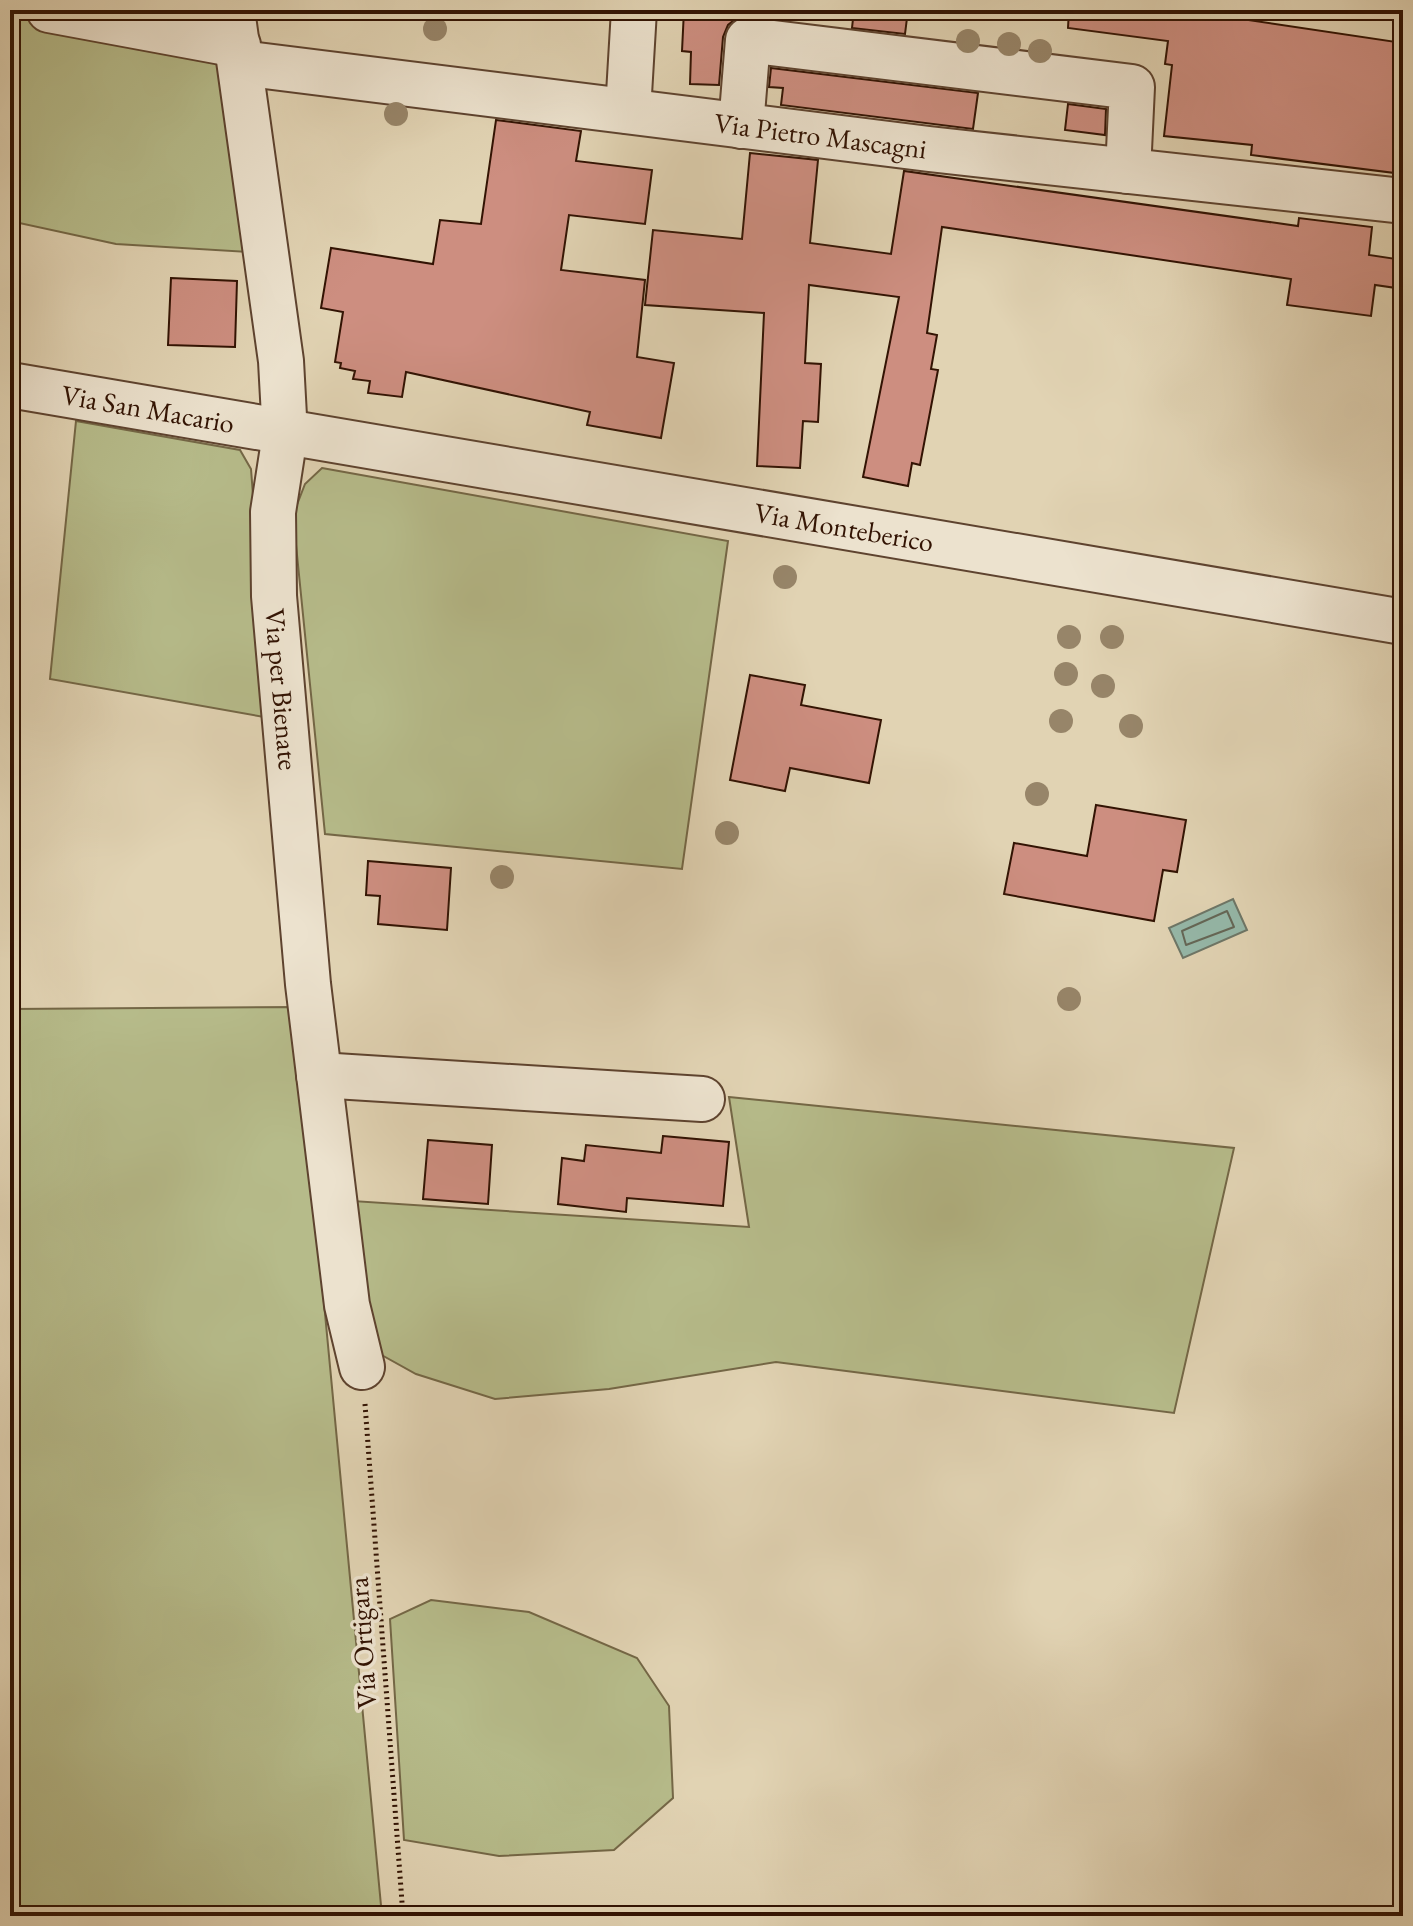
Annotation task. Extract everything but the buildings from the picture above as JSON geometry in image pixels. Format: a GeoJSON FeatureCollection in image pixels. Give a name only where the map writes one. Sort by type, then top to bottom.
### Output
{"type":"FeatureCollection","features":[{"type":"Feature","properties":{"kind":"street","name":"Via Pietro Mascagni"},"geometry":{"type":"LineString","coordinates":[[49,10],[237,39],[628,111],[1403,201]]}},
{"type":"Feature","properties":{"kind":"street"},"geometry":{"type":"LineString","coordinates":[[628,111],[634,10]]}},
{"type":"Feature","properties":{"kind":"street","name":"Via per Bienate"},"geometry":{"type":"LineString","coordinates":[[237,39],[281,361],[285,435],[273,512],[274,596],[319,1075],[347,1305],[362,1367]]}},
{"type":"Feature","properties":{"kind":"street"},"geometry":{"type":"LineString","coordinates":[[741,126],[748,40],[1132,87],[1128,171]]}},
{"type":"Feature","properties":{"kind":"street","name":"Via San Macario"},"geometry":{"type":"LineString","coordinates":[[10,385],[285,435]]}},
{"type":"Feature","properties":{"kind":"street","name":"Via Monteberico"},"geometry":{"type":"LineString","coordinates":[[285,435],[1403,622]]}},
{"type":"Feature","properties":{"kind":"street"},"geometry":{"type":"LineString","coordinates":[[319,1075],[702,1099]]}},
{"type":"Feature","properties":{"kind":"path","name":"Via Ortigara"},"geometry":{"type":"LineString","coordinates":[[362,1367],[403,1916]]}},
{"type":"Feature","properties":{"kind":"green space"},"geometry":{"type":"Polygon","coordinates":[[[10,10],[211,10],[248,252],[116,244],[10,221],[10,10]]]}},
{"type":"Feature","properties":{"kind":"green space"},"geometry":{"type":"Polygon","coordinates":[[[76,421],[240,450],[251,469],[270,718],[50,679],[76,421]]]}},
{"type":"Feature","properties":{"kind":"green space"},"geometry":{"type":"Polygon","coordinates":[[[322,468],[728,541],[682,869],[325,834],[293,515],[305,484],[322,468]]]}},
{"type":"Feature","properties":{"kind":"green space"},"geometry":{"type":"Polygon","coordinates":[[[296,1007],[382,1916],[10,1916],[10,1009],[296,1007]]]}},
{"type":"Feature","properties":{"kind":"green space"},"geometry":{"type":"Polygon","coordinates":[[[729,1097],[1234,1148],[1174,1413],[776,1362],[609,1389],[495,1399],[416,1374],[369,1348],[353,1201],[749,1227],[729,1097]]]}},
{"type":"Feature","properties":{"kind":"green space"},"geometry":{"type":"Polygon","coordinates":[[[431,1600],[529,1612],[637,1658],[669,1706],[673,1798],[614,1850],[499,1856],[404,1840],[390,1619],[431,1600]]]}},
{"type":"Feature","properties":{"kind":"water"},"geometry":{"type":"Polygon","coordinates":[[[1233,899],[1247,930],[1183,958],[1169,928],[1233,899]]]}}]}
